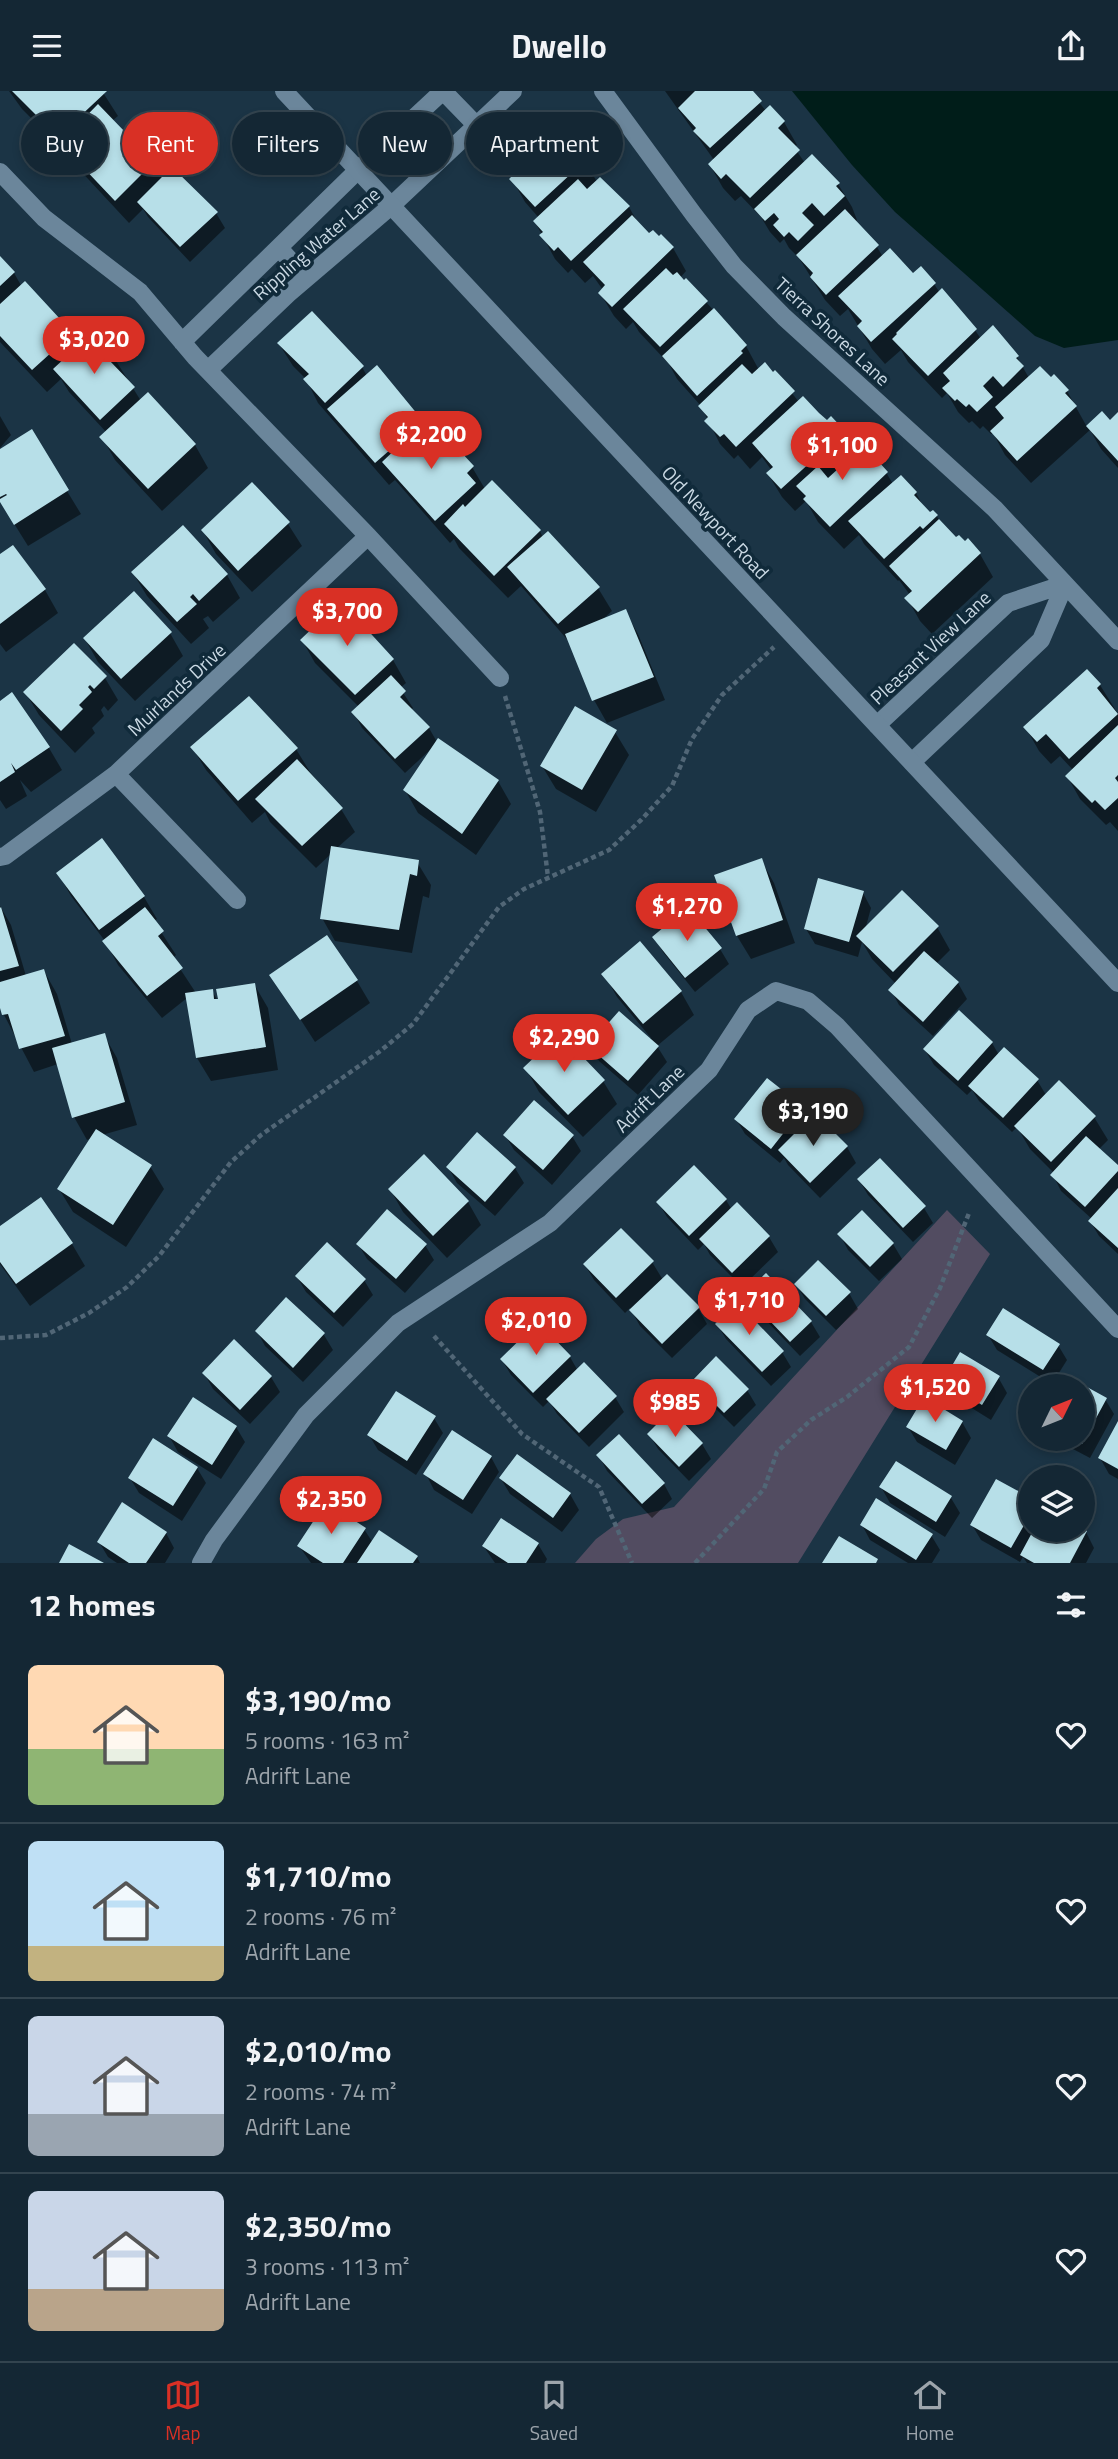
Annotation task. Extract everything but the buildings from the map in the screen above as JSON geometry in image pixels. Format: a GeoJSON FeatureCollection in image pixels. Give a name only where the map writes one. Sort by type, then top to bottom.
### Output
{"type":"FeatureCollection","features":[{"type":"Feature","properties":{"kind":"street","name":"Old Newport Road"},"geometry":{"type":"LineString","coordinates":[[284,91],[358,170]]}},
{"type":"Feature","properties":{"kind":"street","name":"Rippling Water Lane"},"geometry":{"type":"LineString","coordinates":[[420,112],[443,91]]}},
{"type":"Feature","properties":{"kind":"street"},"geometry":{"type":"LineString","coordinates":[[443,91],[466,114]]}},
{"type":"Feature","properties":{"kind":"street","name":"Rippling Water Lane"},"geometry":{"type":"LineString","coordinates":[[491,112],[513,91]]}},
{"type":"Feature","properties":{"kind":"street","name":"Tierra Shores Lane"},"geometry":{"type":"LineString","coordinates":[[603,91],[734,266],[784,317],[995,509],[1118,641]]}},
{"type":"Feature","properties":{"kind":"street","name":"Rippling Water Lane"},"geometry":{"type":"LineString","coordinates":[[208,370],[306,278],[391,206],[466,135]]}},
{"type":"Feature","properties":{"kind":"street","name":"Rippling Water Lane"},"geometry":{"type":"LineString","coordinates":[[182,342],[358,170]]}},
{"type":"Feature","properties":{"kind":"street"},"geometry":{"type":"LineString","coordinates":[[0,172],[44,218],[140,292],[208,370],[500,678]]}},
{"type":"Feature","properties":{"kind":"street","name":"Old Newport Road"},"geometry":{"type":"LineString","coordinates":[[363,175],[1118,983]]}},
{"type":"Feature","properties":{"kind":"street"},"geometry":{"type":"LineString","coordinates":[[279,249],[306,278]]}},
{"type":"Feature","properties":{"kind":"street","name":"Muirlands Drive"},"geometry":{"type":"LineString","coordinates":[[0,857],[116,774],[368,536]]}},
{"type":"Feature","properties":{"kind":"street"},"geometry":{"type":"LineString","coordinates":[[912,762],[1041,640],[1065,584]]}},
{"type":"Feature","properties":{"kind":"street","name":"Pleasant View Lane"},"geometry":{"type":"LineString","coordinates":[[877,725],[1008,603],[1065,584]]}},
{"type":"Feature","properties":{"kind":"street"},"geometry":{"type":"LineString","coordinates":[[116,774],[237,900]]}},
{"type":"Feature","properties":{"kind":"street","name":"Adrift Lane"},"geometry":{"type":"LineString","coordinates":[[201,1563],[214,1540],[306,1415],[398,1324],[550,1223],[709,1070],[748,1010],[776,991],[808,1000],[837,1026],[1118,1329]]}},
{"type":"Feature","properties":{"kind":"path"},"geometry":{"type":"LineString","coordinates":[[0,1338],[46,1335],[89,1313],[127,1287],[159,1256],[231,1161],[261,1135],[379,1052],[413,1024],[499,907],[524,889],[609,850],[641,820],[672,786],[692,739],[722,695],[791,632]]}},
{"type":"Feature","properties":{"kind":"path"},"geometry":{"type":"LineString","coordinates":[[500,678],[540,812],[548,877]]}},
{"type":"Feature","properties":{"kind":"path"},"geometry":{"type":"LineString","coordinates":[[695,1563],[764,1489],[777,1452],[811,1420],[847,1397],[909,1347],[940,1288],[969,1213]]}},
{"type":"Feature","properties":{"kind":"path"},"geometry":{"type":"LineString","coordinates":[[434,1336],[522,1434],[599,1487],[632,1563]]}},
{"type":"Feature","properties":{"kind":"shaded area"},"geometry":{"type":"Polygon","coordinates":[[[792,91],[1118,91],[1118,340],[1064,348],[1035,336],[895,212],[852,165],[792,91]]]}},
{"type":"Feature","properties":{"kind":"shaded area"},"geometry":{"type":"Polygon","coordinates":[[[947,1210],[990,1254],[798,1563],[575,1563],[596,1539],[623,1519],[674,1507],[947,1210]]]}}]}
